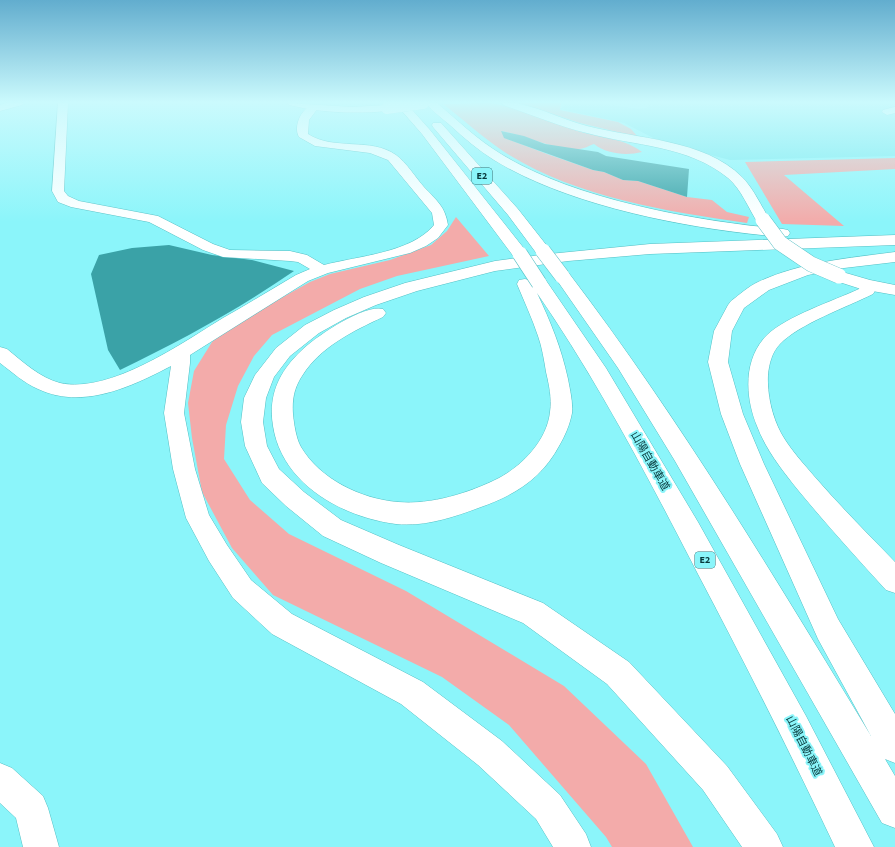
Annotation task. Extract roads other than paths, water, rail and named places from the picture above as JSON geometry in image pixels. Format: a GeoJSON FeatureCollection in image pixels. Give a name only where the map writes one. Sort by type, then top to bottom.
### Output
{"type":"FeatureCollection","features":[{"type":"Feature","properties":{"kind":"main road","name":"E2"},"geometry":{"type":"LineString","coordinates":[[434,143],[468,185],[514,255],[542,281]]}},
{"type":"Feature","properties":{"kind":"main road","name":"山陽自動車道"},"geometry":{"type":"LineString","coordinates":[[453,143],[508,206],[543,251],[542,281],[608,388],[749,639],[855,847]]}},
{"type":"Feature","properties":{"kind":"main road"},"geometry":{"type":"LineString","coordinates":[[477,143],[507,162],[567,189],[638,209],[716,226],[765,232],[811,234],[895,233]]}},
{"type":"Feature","properties":{"kind":"main road"},"geometry":{"type":"LineString","coordinates":[[644,143],[670,148],[710,161],[721,167],[739,181],[763,220],[780,243],[811,264],[839,276],[867,285],[895,290]]}},
{"type":"Feature","properties":{"kind":"main road"},"geometry":{"type":"LineString","coordinates":[[764,847],[715,778],[618,673],[532,613],[390,554],[332,528],[295,499],[270,476],[256,446],[252,422],[255,398],[265,375],[283,352],[312,329],[340,314],[370,301],[411,287],[454,276],[495,266],[568,256],[650,249],[895,240]]}},
{"type":"Feature","properties":{"kind":"main road"},"geometry":{"type":"LineString","coordinates":[[542,281],[548,336],[560,390],[561,414],[552,440],[541,458],[521,476],[501,488],[471,500],[435,511],[398,513],[364,507],[333,492],[309,474],[293,454],[285,434],[282,411],[285,387],[298,366],[313,349],[336,333],[401,303],[444,289],[498,276],[574,265],[653,259],[895,251]]}},
{"type":"Feature","properties":{"kind":"main road"},"geometry":{"type":"LineString","coordinates":[[895,257],[844,263],[804,270],[763,286],[737,305],[723,331],[718,362],[732,414],[746,450],[828,629],[895,746]]}},
{"type":"Feature","properties":{"kind":"main road","name":"山陽自動車道"},"geometry":{"type":"LineString","coordinates":[[542,281],[637,382],[693,470],[792,633],[895,810]]}},
{"type":"Feature","properties":{"kind":"street"},"geometry":{"type":"LineString","coordinates":[[61,143],[58,191],[63,199],[76,204],[154,219],[208,247],[228,254],[290,256],[302,258],[322,270]]}},
{"type":"Feature","properties":{"kind":"street"},"geometry":{"type":"LineString","coordinates":[[0,353],[36,380],[62,391],[88,391],[125,379],[180,353],[302,278],[322,270],[393,253],[427,240],[438,230],[441,218],[436,207],[392,158],[370,150],[316,143]]}},
{"type":"Feature","properties":{"kind":"street"},"geometry":{"type":"LineString","coordinates":[[867,285],[867,291],[790,327],[778,336],[767,347],[762,361],[758,384],[761,408],[772,436],[793,467],[818,498],[895,582]]}},
{"type":"Feature","properties":{"kind":"street"},"geometry":{"type":"LineString","coordinates":[[180,353],[181,363],[174,414],[184,469],[198,518],[218,553],[242,588],[282,624],[412,693],[490,752],[548,807],[572,847]]}},
{"type":"Feature","properties":{"kind":"street"},"geometry":{"type":"LineString","coordinates":[[0,780],[31,808],[41,847]]}}]}
